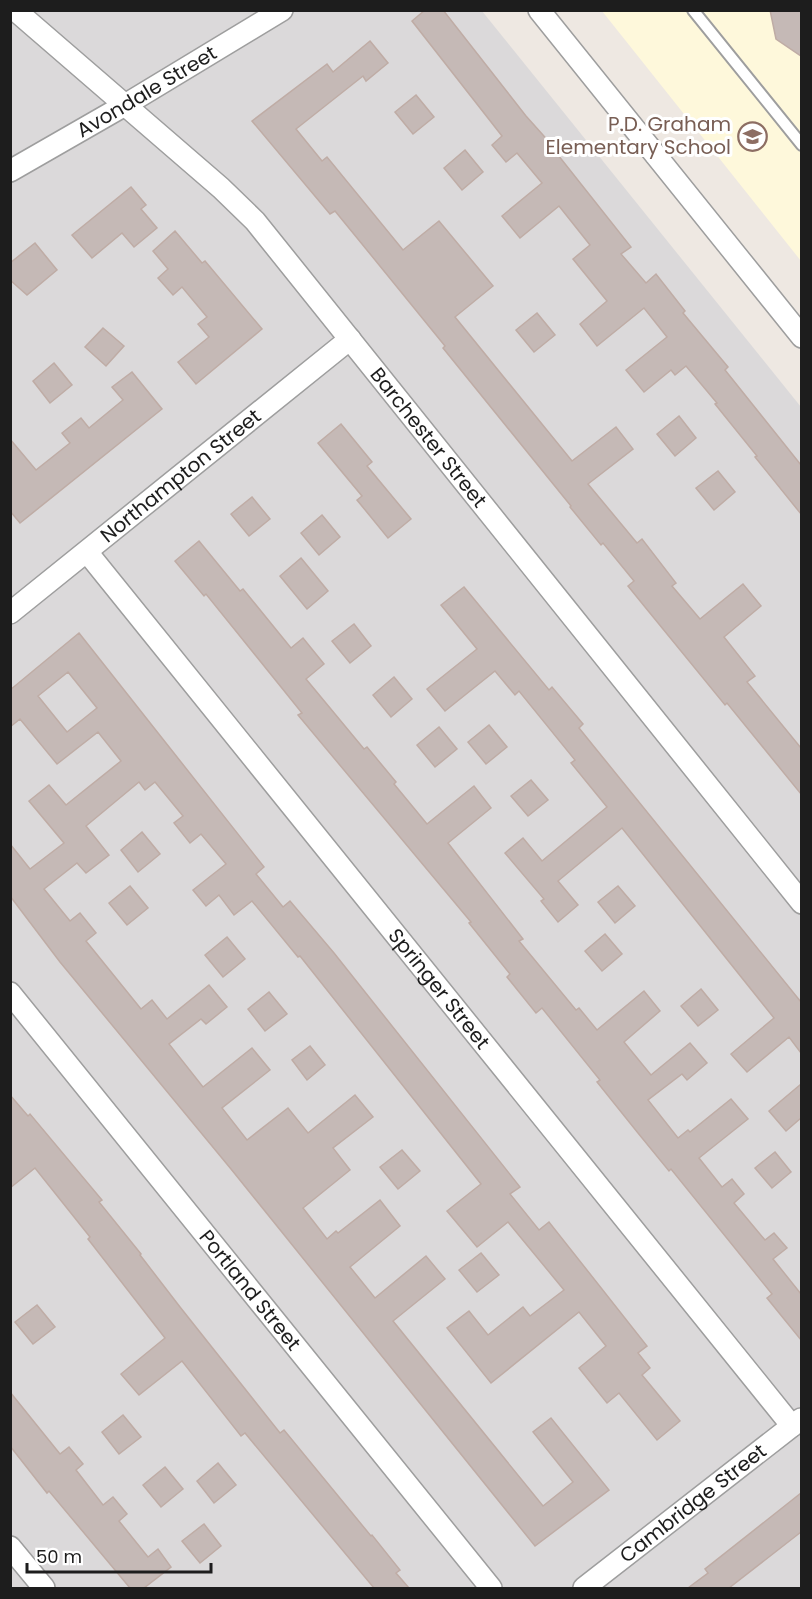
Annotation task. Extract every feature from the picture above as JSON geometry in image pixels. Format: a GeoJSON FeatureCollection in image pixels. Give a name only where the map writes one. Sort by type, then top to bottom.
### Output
{"type":"FeatureCollection","features":[{"type":"Feature","properties":{"kind":"street","name":"Barchester Street"},"geometry":{"type":"LineString","coordinates":[[15,10],[221,188],[255,222],[801,903]]}},
{"type":"Feature","properties":{"kind":"street","name":"Avondale Street"},"geometry":{"type":"LineString","coordinates":[[10,171],[282,10]]}},
{"type":"Feature","properties":{"kind":"street"},"geometry":{"type":"LineString","coordinates":[[539,11],[800,333]]}},
{"type":"Feature","properties":{"kind":"street","name":"Northampton Street"},"geometry":{"type":"LineString","coordinates":[[10,612],[350,339]]}},
{"type":"Feature","properties":{"kind":"street","name":"Springer Street"},"geometry":{"type":"LineString","coordinates":[[87,552],[796,1422]]}},
{"type":"Feature","properties":{"kind":"street","name":"Portland Street"},"geometry":{"type":"LineString","coordinates":[[10,993],[491,1588]]}},
{"type":"Feature","properties":{"kind":"street","name":"Cambridge Street"},"geometry":{"type":"LineString","coordinates":[[584,1588],[796,1422]]}},
{"type":"Feature","properties":{"kind":"street"},"geometry":{"type":"LineString","coordinates":[[10,1547],[44,1588]]}},
{"type":"Feature","properties":{"kind":"lane"},"geometry":{"type":"LineString","coordinates":[[693,10],[801,144]]}},
{"type":"Feature","properties":{"kind":"shaded area"},"geometry":{"type":"Polygon","coordinates":[[[11,11],[482,11],[801,407],[801,1588],[11,1588],[11,11]]]}},
{"type":"Feature","properties":{"kind":"shaded area","name":"P.D. Graham Elementary School"},"geometry":{"type":"Polygon","coordinates":[[[602,11],[801,11],[801,261],[602,11]]]}},
{"type":"Feature","properties":{"kind":"building"},"geometry":{"type":"Polygon","coordinates":[[[425,10],[443,10],[526,116],[560,154],[558,155],[631,247],[621,254],[646,283],[656,274],[685,311],[683,313],[728,367],[725,370],[801,465],[801,514],[686,366],[675,375],[671,370],[644,392],[626,370],[667,337],[644,308],[597,346],[580,324],[607,301],[573,259],[590,245],[559,206],[520,238],[502,216],[542,183],[517,153],[506,162],[492,145],[502,136],[412,21],[425,10]]]}},
{"type":"Feature","properties":{"kind":"building"},"geometry":{"type":"Polygon","coordinates":[[[770,10],[801,10],[801,56],[776,39],[770,10]]]}},
{"type":"Feature","properties":{"kind":"building"},"geometry":{"type":"Polygon","coordinates":[[[370,41],[388,63],[366,81],[363,76],[296,129],[322,161],[327,157],[403,250],[439,221],[493,286],[455,317],[572,461],[616,427],[633,449],[588,484],[637,543],[642,539],[676,583],[672,586],[700,619],[743,584],[761,606],[724,637],[755,676],[747,682],[801,748],[801,794],[628,586],[634,581],[570,507],[443,348],[445,346],[362,244],[335,211],[330,214],[252,121],[327,64],[333,72],[370,41]]]}},
{"type":"Feature","properties":{"kind":"building"},"geometry":{"type":"Polygon","coordinates":[[[416,95],[434,117],[413,134],[395,112],[416,95]]]}},
{"type":"Feature","properties":{"kind":"building"},"geometry":{"type":"Polygon","coordinates":[[[465,150],[483,172],[462,190],[444,168],[465,150]]]}},
{"type":"Feature","properties":{"kind":"building"},"geometry":{"type":"Polygon","coordinates":[[[131,187],[146,205],[141,209],[157,228],[134,247],[122,233],[92,258],[72,235],[131,187]]]}},
{"type":"Feature","properties":{"kind":"building"},"geometry":{"type":"Polygon","coordinates":[[[175,231],[202,263],[205,261],[262,329],[196,384],[178,362],[209,337],[198,324],[207,317],[182,287],[173,295],[158,278],[168,269],[153,251],[175,231]]]}},
{"type":"Feature","properties":{"kind":"building"},"geometry":{"type":"Polygon","coordinates":[[[35,243],[57,270],[27,295],[10,280],[10,263],[35,243]]]}},
{"type":"Feature","properties":{"kind":"building"},"geometry":{"type":"Polygon","coordinates":[[[537,313],[555,335],[534,352],[516,330],[537,313]]]}},
{"type":"Feature","properties":{"kind":"building"},"geometry":{"type":"Polygon","coordinates":[[[103,328],[124,346],[106,366],[85,347],[103,328]]]}},
{"type":"Feature","properties":{"kind":"building"},"geometry":{"type":"Polygon","coordinates":[[[54,363],[72,385],[50,403],[33,381],[54,363]]]}},
{"type":"Feature","properties":{"kind":"building"},"geometry":{"type":"Polygon","coordinates":[[[132,372],[162,409],[20,523],[10,511],[10,439],[36,470],[70,443],[62,433],[81,418],[89,428],[123,400],[112,387],[132,372]]]}},
{"type":"Feature","properties":{"kind":"building"},"geometry":{"type":"Polygon","coordinates":[[[679,416],[696,438],[675,456],[657,434],[679,416]]]}},
{"type":"Feature","properties":{"kind":"building"},"geometry":{"type":"Polygon","coordinates":[[[341,424],[372,462],[367,466],[411,519],[388,538],[357,500],[362,496],[318,443],[341,424]]]}},
{"type":"Feature","properties":{"kind":"building"},"geometry":{"type":"Polygon","coordinates":[[[718,471],[735,492],[714,510],[696,488],[718,471]]]}},
{"type":"Feature","properties":{"kind":"building"},"geometry":{"type":"Polygon","coordinates":[[[252,497],[270,519],[249,536],[231,514],[252,497]]]}},
{"type":"Feature","properties":{"kind":"building"},"geometry":{"type":"Polygon","coordinates":[[[322,515],[340,537],[319,555],[301,533],[322,515]]]}},
{"type":"Feature","properties":{"kind":"building"},"geometry":{"type":"Polygon","coordinates":[[[199,541],[240,591],[243,589],[291,648],[303,638],[324,664],[306,679],[364,749],[367,747],[427,824],[474,786],[491,808],[448,843],[523,939],[519,941],[576,1010],[579,1008],[597,1030],[644,991],[660,1011],[624,1042],[651,1075],[690,1043],[707,1063],[687,1080],[682,1074],[648,1100],[678,1138],[688,1130],[690,1132],[731,1099],[748,1119],[699,1158],[722,1187],[732,1179],[744,1194],[734,1203],[765,1240],[774,1233],[787,1248],[773,1259],[801,1294],[801,1340],[767,1298],[772,1294],[671,1169],[669,1171],[638,1133],[597,1082],[600,1080],[542,1008],[536,1013],[507,977],[510,974],[469,923],[471,922],[298,715],[302,713],[206,594],[204,596],[175,561],[199,541]]]}},
{"type":"Feature","properties":{"kind":"building"},"geometry":{"type":"Polygon","coordinates":[[[301,558],[328,591],[307,609],[280,576],[301,558]]]}},
{"type":"Feature","properties":{"kind":"building"},"geometry":{"type":"Polygon","coordinates":[[[464,587],[549,690],[552,687],[583,724],[579,728],[801,1002],[801,1053],[789,1037],[747,1072],[731,1054],[774,1018],[622,828],[558,881],[578,905],[558,922],[541,901],[544,899],[505,853],[523,838],[542,861],[607,807],[571,763],[575,760],[519,691],[515,695],[495,671],[445,711],[427,689],[477,649],[441,605],[464,587]]]}},
{"type":"Feature","properties":{"kind":"building"},"geometry":{"type":"Polygon","coordinates":[[[354,624],[371,646],[350,663],[332,641],[354,624]]]}},
{"type":"Feature","properties":{"kind":"building"},"geometry":{"type":"Polygon","coordinates":[[[79,633],[264,867],[256,874],[283,907],[290,901],[334,953],[520,1187],[510,1194],[539,1230],[549,1222],[647,1346],[638,1353],[650,1368],[642,1375],[680,1421],[657,1440],[619,1393],[607,1403],[579,1368],[606,1346],[579,1312],[491,1383],[447,1328],[469,1311],[488,1335],[523,1307],[530,1316],[564,1290],[508,1222],[477,1247],[447,1211],[481,1184],[300,956],[298,957],[252,901],[234,915],[219,895],[206,906],[193,890],[226,864],[201,834],[190,843],[174,823],[183,816],[155,782],[145,790],[139,782],[86,826],[109,855],[86,873],[77,863],[44,889],[70,921],[80,913],[96,933],[86,941],[141,1009],[152,1000],[167,1019],[209,985],[227,1007],[206,1024],[201,1019],[169,1044],[203,1087],[252,1048],[270,1070],[222,1108],[247,1140],[288,1108],[308,1133],[355,1095],[373,1117],[333,1148],[350,1170],[303,1208],[327,1239],[380,1200],[400,1226],[350,1267],[375,1298],[426,1256],[445,1279],[393,1321],[543,1506],[573,1482],[533,1432],[551,1418],[609,1490],[535,1546],[231,1169],[60,962],[10,896],[10,844],[30,869],[64,843],[29,801],[49,785],[66,805],[121,761],[98,732],[57,764],[20,719],[10,727],[10,690],[79,633]],[[68,672],[38,696],[67,732],[97,708],[68,672]]]}},
{"type":"Feature","properties":{"kind":"building"},"geometry":{"type":"Polygon","coordinates":[[[394,677],[412,699],[391,717],[373,695],[394,677]]]}},
{"type":"Feature","properties":{"kind":"building"},"geometry":{"type":"Polygon","coordinates":[[[489,725],[507,747],[486,764],[468,742],[489,725]]]}},
{"type":"Feature","properties":{"kind":"building"},"geometry":{"type":"Polygon","coordinates":[[[439,727],[457,749],[435,767],[417,745],[439,727]]]}},
{"type":"Feature","properties":{"kind":"building"},"geometry":{"type":"Polygon","coordinates":[[[531,780],[548,800],[528,816],[511,796],[531,780]]]}},
{"type":"Feature","properties":{"kind":"building"},"geometry":{"type":"Polygon","coordinates":[[[142,832],[160,854],[138,872],[121,850],[142,832]]]}},
{"type":"Feature","properties":{"kind":"building"},"geometry":{"type":"Polygon","coordinates":[[[130,886],[148,908],[127,925],[109,903],[130,886]]]}},
{"type":"Feature","properties":{"kind":"building"},"geometry":{"type":"Polygon","coordinates":[[[618,886],[635,906],[615,923],[598,902],[618,886]]]}},
{"type":"Feature","properties":{"kind":"building"},"geometry":{"type":"Polygon","coordinates":[[[605,934],[622,954],[602,971],[585,951],[605,934]]]}},
{"type":"Feature","properties":{"kind":"building"},"geometry":{"type":"Polygon","coordinates":[[[227,937],[245,959],[223,977],[205,955],[227,937]]]}},
{"type":"Feature","properties":{"kind":"building"},"geometry":{"type":"Polygon","coordinates":[[[701,989],[718,1010],[698,1026],[681,1006],[701,989]]]}},
{"type":"Feature","properties":{"kind":"building"},"geometry":{"type":"Polygon","coordinates":[[[269,992],[287,1014],[265,1031],[248,1009],[269,992]]]}},
{"type":"Feature","properties":{"kind":"building"},"geometry":{"type":"Polygon","coordinates":[[[310,1046],[325,1065],[307,1080],[292,1060],[310,1046]]]}},
{"type":"Feature","properties":{"kind":"building"},"geometry":{"type":"Polygon","coordinates":[[[801,1084],[801,1118],[786,1131],[769,1111],[801,1084]]]}},
{"type":"Feature","properties":{"kind":"building"},"geometry":{"type":"Polygon","coordinates":[[[10,1095],[28,1116],[30,1114],[102,1200],[99,1202],[180,1307],[280,1433],[284,1430],[372,1535],[400,1570],[396,1573],[409,1588],[374,1588],[245,1433],[241,1436],[182,1361],[139,1395],[121,1374],[165,1338],[35,1168],[10,1188],[10,1095]]]}},
{"type":"Feature","properties":{"kind":"building"},"geometry":{"type":"Polygon","coordinates":[[[402,1150],[420,1171],[398,1189],[380,1167],[402,1150]]]}},
{"type":"Feature","properties":{"kind":"building"},"geometry":{"type":"Polygon","coordinates":[[[775,1152],[791,1172],[772,1188],[755,1168],[775,1152]]]}},
{"type":"Feature","properties":{"kind":"building"},"geometry":{"type":"Polygon","coordinates":[[[481,1253],[499,1275],[477,1292],[459,1270],[481,1253]]]}},
{"type":"Feature","properties":{"kind":"building"},"geometry":{"type":"Polygon","coordinates":[[[37,1305],[55,1327],[33,1344],[15,1322],[37,1305]]]}},
{"type":"Feature","properties":{"kind":"building"},"geometry":{"type":"Polygon","coordinates":[[[10,1392],[60,1454],[69,1447],[83,1464],[76,1470],[103,1505],[113,1497],[127,1514],[119,1521],[148,1557],[158,1549],[171,1567],[144,1588],[130,1588],[49,1491],[47,1493],[10,1446],[10,1392]]]}},
{"type":"Feature","properties":{"kind":"building"},"geometry":{"type":"Polygon","coordinates":[[[123,1415],[141,1437],[119,1454],[102,1432],[123,1415]]]}},
{"type":"Feature","properties":{"kind":"building"},"geometry":{"type":"Polygon","coordinates":[[[218,1463],[236,1485],[214,1503],[197,1481],[218,1463]]]}},
{"type":"Feature","properties":{"kind":"building"},"geometry":{"type":"Polygon","coordinates":[[[165,1467],[183,1489],[161,1507],[143,1485],[165,1467]]]}},
{"type":"Feature","properties":{"kind":"building"},"geometry":{"type":"Polygon","coordinates":[[[801,1493],[801,1532],[729,1588],[688,1588],[708,1573],[705,1569],[801,1493]]]}},
{"type":"Feature","properties":{"kind":"building"},"geometry":{"type":"Polygon","coordinates":[[[204,1524],[221,1546],[200,1563],[182,1541],[204,1524]]]}},
{"type":"Feature","properties":{"kind":"place","name":"P.D. Graham Elementary School"},"geometry":{"type":"Point","coordinates":[752,136]}}]}
